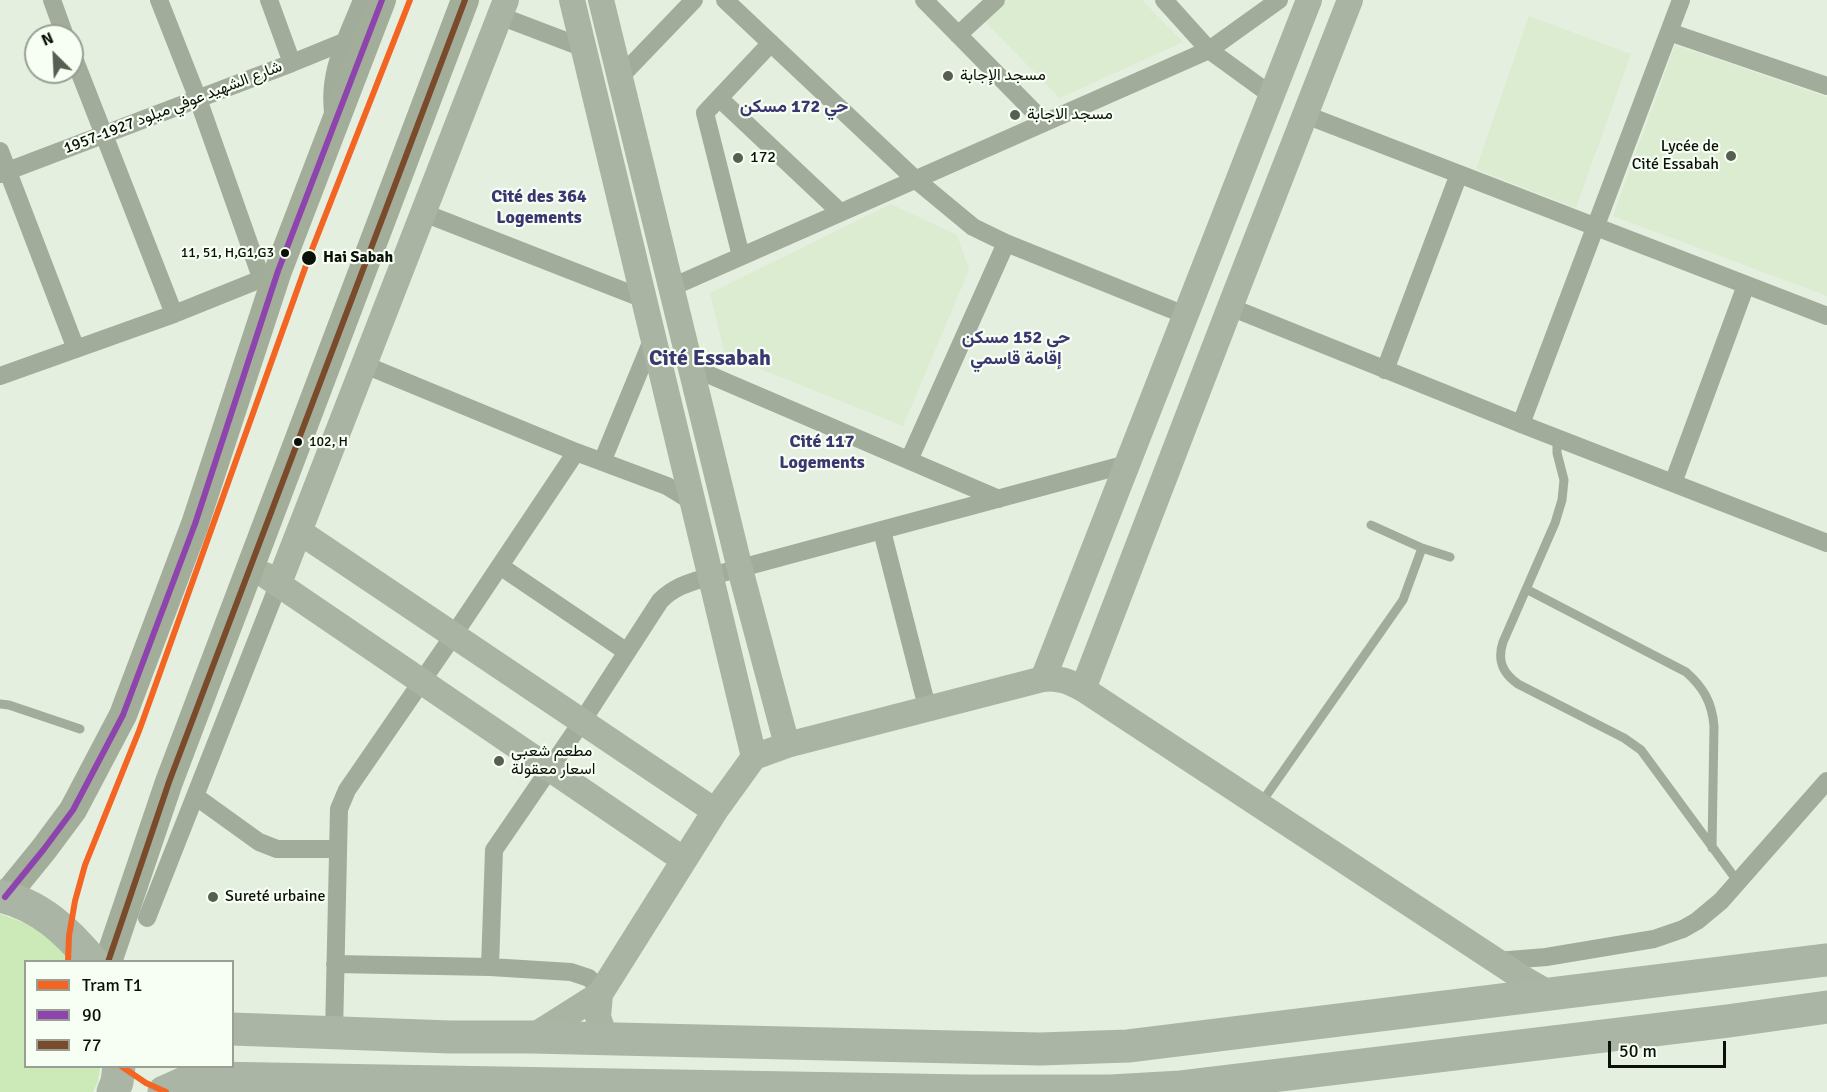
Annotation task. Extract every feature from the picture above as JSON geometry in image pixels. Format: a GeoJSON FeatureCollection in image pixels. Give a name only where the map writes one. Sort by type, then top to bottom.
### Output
{"type":"FeatureCollection","features":[{"type":"Feature","properties":{"kind":"highway"},"geometry":{"type":"LineString","coordinates":[[2,896],[26,904],[62,927],[91,960]]}},
{"type":"Feature","properties":{"kind":"highway"},"geometry":{"type":"LineString","coordinates":[[234,1029],[450,1037],[1040,1049],[1128,1046],[1552,995],[1821,958]]}},
{"type":"Feature","properties":{"kind":"highway"},"geometry":{"type":"LineString","coordinates":[[164,1092],[182,1083],[211,1077],[930,1091],[1111,1091],[1181,1087],[1827,1007]]}},
{"type":"Feature","properties":{"kind":"highway"},"geometry":{"type":"LineString","coordinates":[[1728,1021],[1803,1018],[1827,1021]]}},
{"type":"Feature","properties":{"kind":"highway"},"geometry":{"type":"LineString","coordinates":[[113,1092],[119,1068]]}},
{"type":"Feature","properties":{"kind":"main road"},"geometry":{"type":"LineString","coordinates":[[2,896],[44,849],[73,810],[123,715],[195,524],[270,275],[335,124],[382,0]]}},
{"type":"Feature","properties":{"kind":"main road"},"geometry":{"type":"LineString","coordinates":[[109,960],[169,782],[465,0]]}},
{"type":"Feature","properties":{"kind":"street"},"geometry":{"type":"LineString","coordinates":[[52,0],[61,24]]}},
{"type":"Feature","properties":{"kind":"street"},"geometry":{"type":"LineString","coordinates":[[0,376],[174,314],[270,275],[159,0]]}},
{"type":"Feature","properties":{"kind":"street"},"geometry":{"type":"LineString","coordinates":[[269,0],[292,63]]}},
{"type":"Feature","properties":{"kind":"street"},"geometry":{"type":"LineString","coordinates":[[335,124],[331,94],[333,75],[362,0]]}},
{"type":"Feature","properties":{"kind":"street"},"geometry":{"type":"LineString","coordinates":[[572,0],[754,757]]}},
{"type":"Feature","properties":{"kind":"street"},"geometry":{"type":"LineString","coordinates":[[601,0],[740,569],[787,745]]}},
{"type":"Feature","properties":{"kind":"street"},"geometry":{"type":"LineString","coordinates":[[621,76],[694,0]]}},
{"type":"Feature","properties":{"kind":"street"},"geometry":{"type":"LineString","coordinates":[[725,0],[915,179],[973,227],[1006,243],[1185,315]]}},
{"type":"Feature","properties":{"kind":"street"},"geometry":{"type":"LineString","coordinates":[[924,0],[1044,122]]}},
{"type":"Feature","properties":{"kind":"street"},"geometry":{"type":"LineString","coordinates":[[958,35],[996,0]]}},
{"type":"Feature","properties":{"kind":"street"},"geometry":{"type":"LineString","coordinates":[[1164,0],[1209,50],[1271,95]]}},
{"type":"Feature","properties":{"kind":"street"},"geometry":{"type":"LineString","coordinates":[[672,287],[1209,50],[1279,0]]}},
{"type":"Feature","properties":{"kind":"street"},"geometry":{"type":"LineString","coordinates":[[1043,679],[1309,0]]}},
{"type":"Feature","properties":{"kind":"street"},"geometry":{"type":"LineString","coordinates":[[1083,689],[1350,0]]}},
{"type":"Feature","properties":{"kind":"street"},"geometry":{"type":"LineString","coordinates":[[1521,424],[1681,0]]}},
{"type":"Feature","properties":{"kind":"street"},"geometry":{"type":"LineString","coordinates":[[147,918],[300,532],[503,8],[584,48]]}},
{"type":"Feature","properties":{"kind":"street"},"geometry":{"type":"LineString","coordinates":[[1669,32],[1827,86]]}},
{"type":"Feature","properties":{"kind":"street","name":"شارع الشهيد عوفي ميلود 1927-1957"},"geometry":{"type":"LineString","coordinates":[[4,173],[346,41]]}},
{"type":"Feature","properties":{"kind":"street"},"geometry":{"type":"LineString","coordinates":[[741,256],[705,113],[771,43]]}},
{"type":"Feature","properties":{"kind":"street"},"geometry":{"type":"LineString","coordinates":[[84,84],[174,314]]}},
{"type":"Feature","properties":{"kind":"street"},"geometry":{"type":"LineString","coordinates":[[719,98],[840,212]]}},
{"type":"Feature","properties":{"kind":"street"},"geometry":{"type":"LineString","coordinates":[[1306,115],[1827,316]]}},
{"type":"Feature","properties":{"kind":"street"},"geometry":{"type":"LineString","coordinates":[[0,151],[4,173],[76,349]]}},
{"type":"Feature","properties":{"kind":"street"},"geometry":{"type":"LineString","coordinates":[[1385,370],[1459,174]]}},
{"type":"Feature","properties":{"kind":"street"},"geometry":{"type":"LineString","coordinates":[[424,213],[644,299]]}},
{"type":"Feature","properties":{"kind":"street"},"geometry":{"type":"LineString","coordinates":[[909,460],[1006,243]]}},
{"type":"Feature","properties":{"kind":"street"},"geometry":{"type":"LineString","coordinates":[[1673,483],[1746,285]]}},
{"type":"Feature","properties":{"kind":"street"},"geometry":{"type":"LineString","coordinates":[[1230,307],[1521,424],[1827,543]]}},
{"type":"Feature","properties":{"kind":"street"},"geometry":{"type":"LineString","coordinates":[[602,462],[653,338]]}},
{"type":"Feature","properties":{"kind":"street"},"geometry":{"type":"LineString","coordinates":[[365,365],[576,452],[667,486],[693,502]]}},
{"type":"Feature","properties":{"kind":"street"},"geometry":{"type":"LineString","coordinates":[[691,367],[999,499]]}},
{"type":"Feature","properties":{"kind":"street"},"geometry":{"type":"LineString","coordinates":[[334,1033],[339,809],[347,790],[576,452]]}},
{"type":"Feature","properties":{"kind":"street"},"geometry":{"type":"LineString","coordinates":[[490,967],[494,850],[581,723],[660,601],[669,591],[711,576],[1127,464]]}},
{"type":"Feature","properties":{"kind":"street"},"geometry":{"type":"LineString","coordinates":[[882,531],[927,707]]}},
{"type":"Feature","properties":{"kind":"street"},"geometry":{"type":"LineString","coordinates":[[300,532],[715,812]]}},
{"type":"Feature","properties":{"kind":"street"},"geometry":{"type":"LineString","coordinates":[[250,566],[279,583],[684,860]]}},
{"type":"Feature","properties":{"kind":"street"},"geometry":{"type":"LineString","coordinates":[[500,566],[627,652]]}},
{"type":"Feature","properties":{"kind":"street"},"geometry":{"type":"LineString","coordinates":[[532,1037],[600,994],[715,812],[754,757],[787,745],[927,707],[1055,678],[1083,689],[1552,995]]}},
{"type":"Feature","properties":{"kind":"street"},"geometry":{"type":"LineString","coordinates":[[1497,961],[1546,957],[1669,934],[1697,921],[1710,912],[1738,882],[1827,781]]}},
{"type":"Feature","properties":{"kind":"street"},"geometry":{"type":"LineString","coordinates":[[195,796],[259,842],[277,849],[338,849]]}},
{"type":"Feature","properties":{"kind":"street"},"geometry":{"type":"LineString","coordinates":[[1487,1003],[1494,982],[1497,961]]}},
{"type":"Feature","properties":{"kind":"street"},"geometry":{"type":"LineString","coordinates":[[335,964],[490,967],[580,974],[596,985],[600,994],[598,1017],[606,1040]]}},
{"type":"Feature","properties":{"kind":"lane"},"geometry":{"type":"LineString","coordinates":[[1557,438],[1557,453],[1564,480],[1562,500],[1500,651],[1503,671],[1518,684],[1633,743],[1647,758],[1738,882]]}},
{"type":"Feature","properties":{"kind":"lane"},"geometry":{"type":"LineString","coordinates":[[1371,525],[1422,548],[1450,557]]}},
{"type":"Feature","properties":{"kind":"lane"},"geometry":{"type":"LineString","coordinates":[[1260,805],[1403,600],[1422,548]]}},
{"type":"Feature","properties":{"kind":"lane"},"geometry":{"type":"LineString","coordinates":[[1526,589],[1686,672],[1703,690],[1713,713],[1714,726],[1712,848]]}},
{"type":"Feature","properties":{"kind":"lane"},"geometry":{"type":"LineString","coordinates":[[0,704],[80,729]]}},
{"type":"Feature","properties":{"kind":"shaded area"},"geometry":{"type":"Polygon","coordinates":[[[1005,0],[1142,0],[1183,42],[1060,98],[983,20],[1005,0]]]}},
{"type":"Feature","properties":{"kind":"shaded area"},"geometry":{"type":"Polygon","coordinates":[[[1529,16],[1631,54],[1576,208],[1476,169],[1529,16]]]}},
{"type":"Feature","properties":{"kind":"shaded area","name":"Lycée de Cité Essabah"},"geometry":{"type":"Polygon","coordinates":[[[1675,45],[1827,97],[1827,296],[1613,216],[1675,45]]]}},
{"type":"Feature","properties":{"kind":"shaded area"},"geometry":{"type":"Polygon","coordinates":[[[891,204],[957,235],[969,270],[903,426],[725,355],[710,293],[891,204]]]}},
{"type":"Feature","properties":{"kind":"green space"},"geometry":{"type":"Polygon","coordinates":[[[0,914],[33,926],[72,960],[24,960],[24,1068],[100,1068],[93,1092],[0,1092],[0,914]]]}},
{"type":"Feature","properties":{"kind":"tram line","name":"T1"},"geometry":{"type":"LineString","coordinates":[[68,960],[69,936],[75,901],[85,865],[139,731],[309,257],[410,0]]}},
{"type":"Feature","properties":{"kind":"tram line","name":"T1"},"geometry":{"type":"LineString","coordinates":[[124,1068],[146,1083],[166,1092]]}},
{"type":"Feature","properties":{"kind":"transit line","name":"90"},"geometry":{"type":"LineString","coordinates":[[5,897],[73,810],[123,715],[195,524],[278,271],[382,0]]}},
{"type":"Feature","properties":{"kind":"transit line","name":"77"},"geometry":{"type":"LineString","coordinates":[[109,960],[169,782],[465,0]]}},
{"type":"Feature","properties":{"kind":"place","name":"مسجد الإجابة"},"geometry":{"type":"Point","coordinates":[948,76]}},
{"type":"Feature","properties":{"kind":"place","name":"مسجد الاجابة"},"geometry":{"type":"Point","coordinates":[1015,115]}},
{"type":"Feature","properties":{"kind":"place","name":"Lycée de Cité Essabah"},"geometry":{"type":"Point","coordinates":[1731,156]}},
{"type":"Feature","properties":{"kind":"place","name":"172"},"geometry":{"type":"Point","coordinates":[738,158]}},
{"type":"Feature","properties":{"kind":"place","name":"11, 51, H,G1,G3"},"geometry":{"type":"Point","coordinates":[285,253]}},
{"type":"Feature","properties":{"kind":"place","name":"Hai Sabah"},"geometry":{"type":"Point","coordinates":[309,258]}},
{"type":"Feature","properties":{"kind":"place","name":"102, H"},"geometry":{"type":"Point","coordinates":[298,442]}},
{"type":"Feature","properties":{"kind":"place","name":"مطعم شعبي اسعار معقولة"},"geometry":{"type":"Point","coordinates":[499,761]}},
{"type":"Feature","properties":{"kind":"place","name":"Sureté urbaine"},"geometry":{"type":"Point","coordinates":[213,897]}},
{"type":"Feature","properties":{"kind":"district","name":"حي 172 مسكن"},"geometry":{"type":"Point","coordinates":[794,107]}},
{"type":"Feature","properties":{"kind":"district","name":"Cité des 364 Logements"},"geometry":{"type":"Point","coordinates":[539,207]}},
{"type":"Feature","properties":{"kind":"district","name":"حي 152 مسكن إقامة قاسمي"},"geometry":{"type":"Point","coordinates":[1016,348]}},
{"type":"Feature","properties":{"kind":"district","name":"Cité Essabah"},"geometry":{"type":"Point","coordinates":[710,359]}},
{"type":"Feature","properties":{"kind":"district","name":"Cité 117 Logements"},"geometry":{"type":"Point","coordinates":[822,452]}}]}
